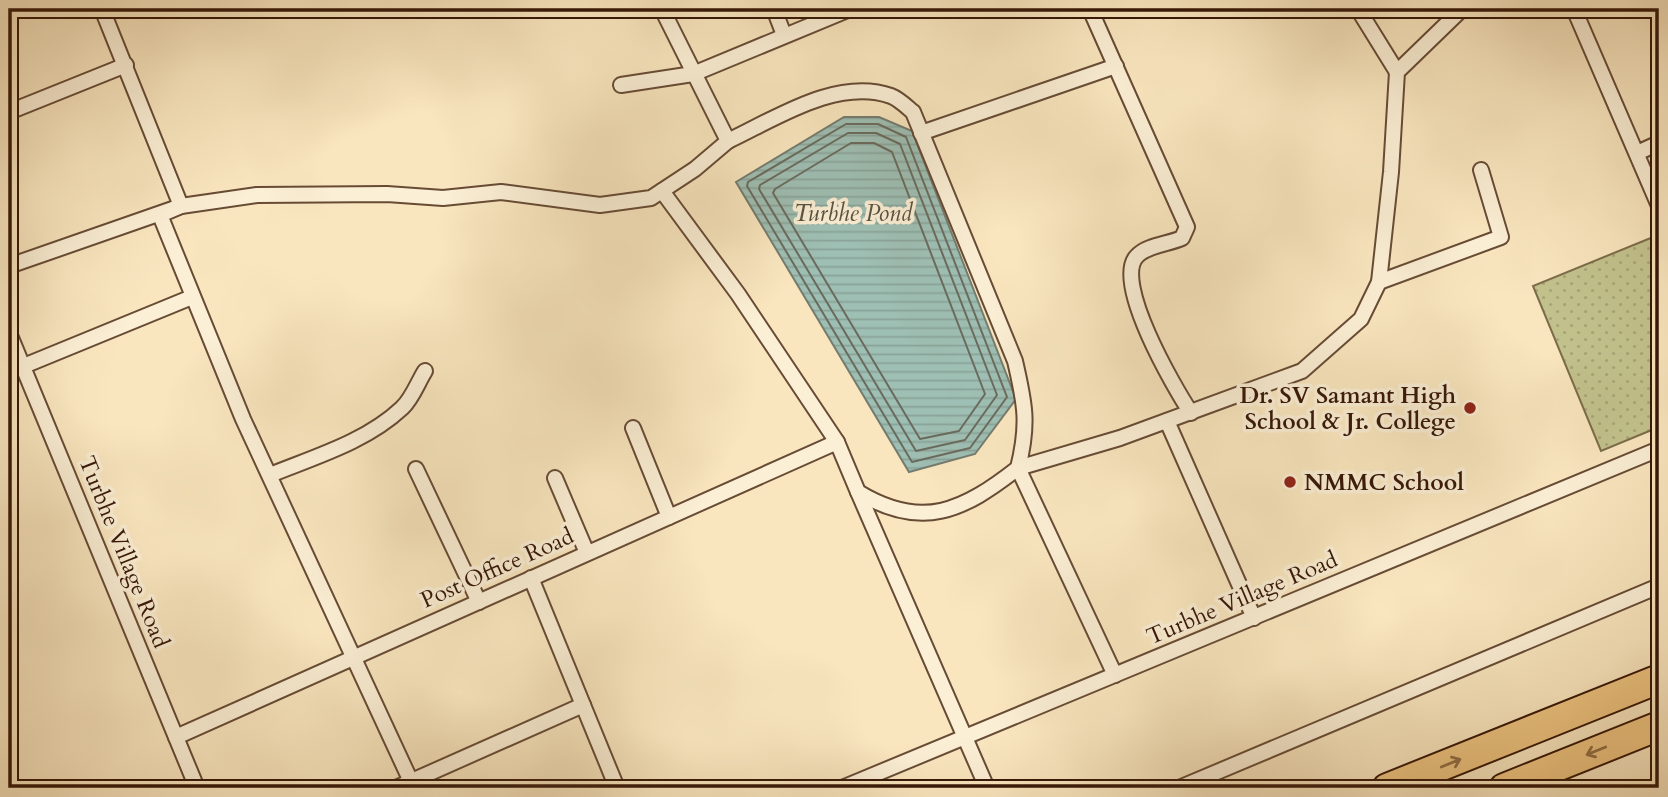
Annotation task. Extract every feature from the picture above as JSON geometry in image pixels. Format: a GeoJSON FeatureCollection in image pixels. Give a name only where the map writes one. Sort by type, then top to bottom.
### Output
{"type":"FeatureCollection","features":[{"type":"Feature","properties":{"kind":"highway"},"geometry":{"type":"LineString","coordinates":[[1387,788],[1659,679]]}},
{"type":"Feature","properties":{"kind":"highway"},"geometry":{"type":"LineString","coordinates":[[1504,788],[1659,726]]}},
{"type":"Feature","properties":{"kind":"street"},"geometry":{"type":"LineString","coordinates":[[102,9],[181,206]]}},
{"type":"Feature","properties":{"kind":"street"},"geometry":{"type":"LineString","coordinates":[[662,9],[728,141]]}},
{"type":"Feature","properties":{"kind":"street"},"geometry":{"type":"LineString","coordinates":[[774,9],[784,35]]}},
{"type":"Feature","properties":{"kind":"street"},"geometry":{"type":"LineString","coordinates":[[621,85],[693,74],[850,9]]}},
{"type":"Feature","properties":{"kind":"street"},"geometry":{"type":"LineString","coordinates":[[1090,9],[1187,227],[1182,238],[1138,255],[1129,269],[1130,286],[1159,357],[1191,413]]}},
{"type":"Feature","properties":{"kind":"street"},"geometry":{"type":"LineString","coordinates":[[858,492],[900,513],[926,514],[954,507],[983,494],[1018,468],[1191,413],[1301,370],[1361,319],[1379,282],[1397,72],[1358,9]]}},
{"type":"Feature","properties":{"kind":"street"},"geometry":{"type":"LineString","coordinates":[[1397,72],[1462,9]]}},
{"type":"Feature","properties":{"kind":"street"},"geometry":{"type":"LineString","coordinates":[[1574,9],[1659,206]]}},
{"type":"Feature","properties":{"kind":"street"},"geometry":{"type":"LineString","coordinates":[[9,112],[125,65]]}},
{"type":"Feature","properties":{"kind":"street"},"geometry":{"type":"LineString","coordinates":[[921,133],[1116,66]]}},
{"type":"Feature","properties":{"kind":"street"},"geometry":{"type":"LineString","coordinates":[[9,266],[181,206],[257,195],[387,194],[443,198],[501,192],[600,205],[651,198],[695,169],[728,141],[831,96],[866,92],[893,96],[913,112],[1015,361],[1024,401],[1027,433],[1018,468],[1115,675]]}},
{"type":"Feature","properties":{"kind":"street"},"geometry":{"type":"LineString","coordinates":[[1637,153],[1659,143]]}},
{"type":"Feature","properties":{"kind":"street"},"geometry":{"type":"LineString","coordinates":[[1379,282],[1500,237],[1481,170]]}},
{"type":"Feature","properties":{"kind":"street"},"geometry":{"type":"LineString","coordinates":[[663,191],[738,294],[837,442],[987,788]]}},
{"type":"Feature","properties":{"kind":"street"},"geometry":{"type":"LineString","coordinates":[[181,206],[160,215],[191,297],[211,335],[243,419],[413,785]]}},
{"type":"Feature","properties":{"kind":"street"},"geometry":{"type":"LineString","coordinates":[[16,369],[191,297]]}},
{"type":"Feature","properties":{"kind":"street","name":"Turbhe Village Road"},"geometry":{"type":"LineString","coordinates":[[9,333],[16,369],[197,788]]}},
{"type":"Feature","properties":{"kind":"street"},"geometry":{"type":"LineString","coordinates":[[270,475],[366,433],[403,407],[425,371]]}},
{"type":"Feature","properties":{"kind":"street"},"geometry":{"type":"LineString","coordinates":[[1167,421],[1254,618]]}},
{"type":"Feature","properties":{"kind":"street"},"geometry":{"type":"LineString","coordinates":[[633,428],[669,517]]}},
{"type":"Feature","properties":{"kind":"street","name":"Post Office Road"},"geometry":{"type":"LineString","coordinates":[[176,737],[837,442]]}},
{"type":"Feature","properties":{"kind":"street","name":"Turbhe Village Road"},"geometry":{"type":"LineString","coordinates":[[842,788],[1659,449]]}},
{"type":"Feature","properties":{"kind":"street"},"geometry":{"type":"LineString","coordinates":[[416,468],[479,602]]}},
{"type":"Feature","properties":{"kind":"street"},"geometry":{"type":"LineString","coordinates":[[555,478],[587,553]]}},
{"type":"Feature","properties":{"kind":"street"},"geometry":{"type":"LineString","coordinates":[[531,578],[617,788]]}},
{"type":"Feature","properties":{"kind":"street"},"geometry":{"type":"LineString","coordinates":[[1179,788],[1659,586]]}},
{"type":"Feature","properties":{"kind":"street"},"geometry":{"type":"LineString","coordinates":[[396,788],[413,785],[583,705]]}},
{"type":"Feature","properties":{"kind":"green space"},"geometry":{"type":"Polygon","coordinates":[[[1658,235],[1659,427],[1601,451],[1533,286],[1658,235]]]}},
{"type":"Feature","properties":{"kind":"water","name":"Turbhe Pond"},"geometry":{"type":"Polygon","coordinates":[[[844,117],[879,117],[912,131],[1016,399],[975,454],[909,472],[736,182],[844,117]]]}},
{"type":"Feature","properties":{"kind":"place","name":"Dr. SV Samant High School & Jr. College"},"geometry":{"type":"Point","coordinates":[1470,408]}},
{"type":"Feature","properties":{"kind":"place","name":"NMMC School"},"geometry":{"type":"Point","coordinates":[1290,482]}}]}
